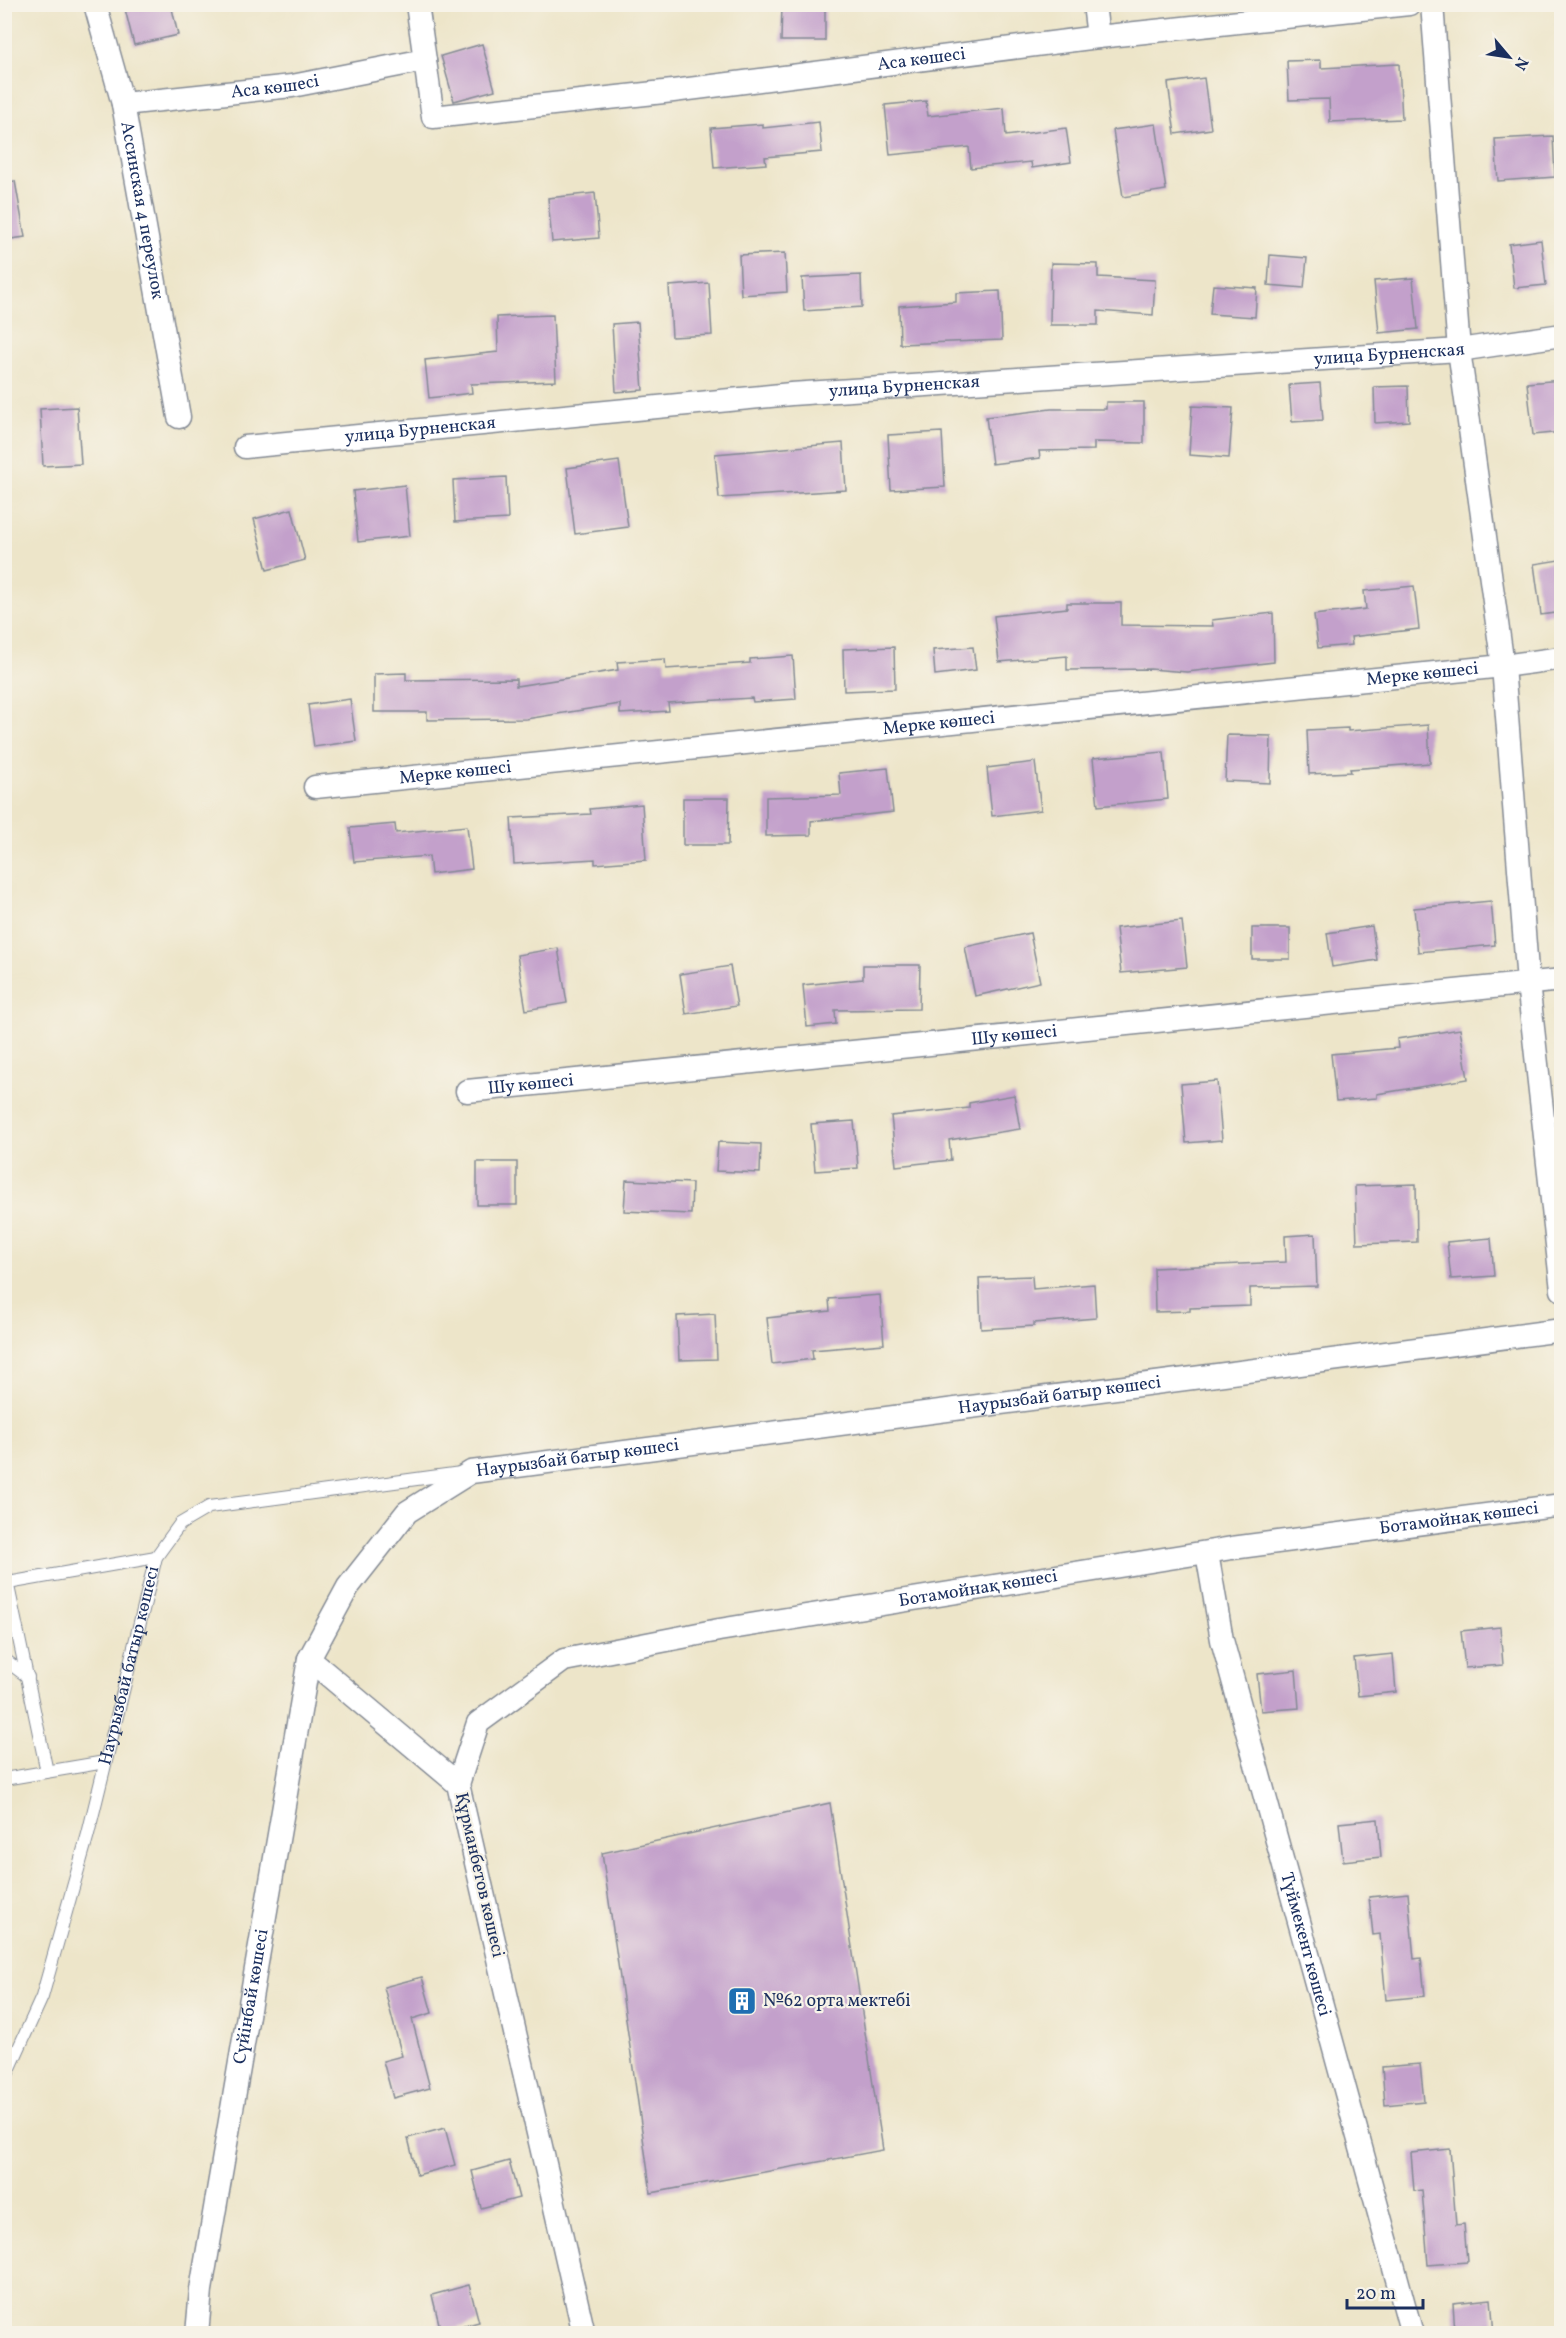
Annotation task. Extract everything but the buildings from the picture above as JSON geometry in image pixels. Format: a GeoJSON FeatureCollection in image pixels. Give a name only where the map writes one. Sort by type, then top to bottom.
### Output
{"type":"FeatureCollection","features":[{"type":"Feature","properties":{"kind":"street","name":"Ассинская 4 переулок"},"geometry":{"type":"LineString","coordinates":[[95,4],[123,104],[179,417]]}},
{"type":"Feature","properties":{"kind":"street"},"geometry":{"type":"LineString","coordinates":[[417,4],[425,60]]}},
{"type":"Feature","properties":{"kind":"street"},"geometry":{"type":"LineString","coordinates":[[1094,4],[1098,37]]}},
{"type":"Feature","properties":{"kind":"street","name":"Аса көшесі"},"geometry":{"type":"LineString","coordinates":[[123,104],[292,86],[425,60],[433,117],[673,92],[1098,37],[1409,4]]}},
{"type":"Feature","properties":{"kind":"street"},"geometry":{"type":"LineString","coordinates":[[1432,4],[1459,350],[1503,666],[1528,983],[1562,1290]]}},
{"type":"Feature","properties":{"kind":"street","name":"улица Бурненская"},"geometry":{"type":"LineString","coordinates":[[245,447],[791,394],[1459,350],[1562,335]]}},
{"type":"Feature","properties":{"kind":"street","name":"Мерке көшесі"},"geometry":{"type":"LineString","coordinates":[[315,787],[1503,666],[1562,658]]}},
{"type":"Feature","properties":{"kind":"street","name":"Шу көшесі"},"geometry":{"type":"LineString","coordinates":[[467,1091],[1562,980]]}},
{"type":"Feature","properties":{"kind":"street","name":"Наурызбай батыр көшесі"},"geometry":{"type":"LineString","coordinates":[[471,1472],[1562,1330]]}},
{"type":"Feature","properties":{"kind":"street"},"geometry":{"type":"LineString","coordinates":[[309,1659],[348,1587],[407,1512],[471,1472]]}},
{"type":"Feature","properties":{"kind":"street","name":"Ботамойнақ көшесі"},"geometry":{"type":"LineString","coordinates":[[458,1784],[478,1723],[564,1660],[719,1630],[1207,1553],[1562,1505]]}},
{"type":"Feature","properties":{"kind":"street","name":"Түймекент көшесі"},"geometry":{"type":"LineString","coordinates":[[1207,1553],[1222,1641],[1412,2334]]}},
{"type":"Feature","properties":{"kind":"street","name":"Құрманбетов көшесі"},"geometry":{"type":"LineString","coordinates":[[309,1659],[458,1784],[584,2334]]}},
{"type":"Feature","properties":{"kind":"street","name":"Сүйінбай көшесі"},"geometry":{"type":"LineString","coordinates":[[197,2334],[201,2290],[309,1659]]}},
{"type":"Feature","properties":{"kind":"lane","name":"Наурызбай батыр көшесі"},"geometry":{"type":"LineString","coordinates":[[4,2081],[42,1996],[105,1762],[156,1557],[180,1524],[209,1507],[471,1472]]}},
{"type":"Feature","properties":{"kind":"lane"},"geometry":{"type":"LineString","coordinates":[[8,1583],[156,1557]]}},
{"type":"Feature","properties":{"kind":"lane"},"geometry":{"type":"LineString","coordinates":[[4,1567],[48,1772]]}},
{"type":"Feature","properties":{"kind":"lane"},"geometry":{"type":"LineString","coordinates":[[4,1659],[28,1677]]}},
{"type":"Feature","properties":{"kind":"lane"},"geometry":{"type":"LineString","coordinates":[[4,1779],[105,1762]]}},
{"type":"Feature","properties":{"kind":"place","name":"№62 орта мектебі"},"geometry":{"type":"Point","coordinates":[742,2001]}}]}
